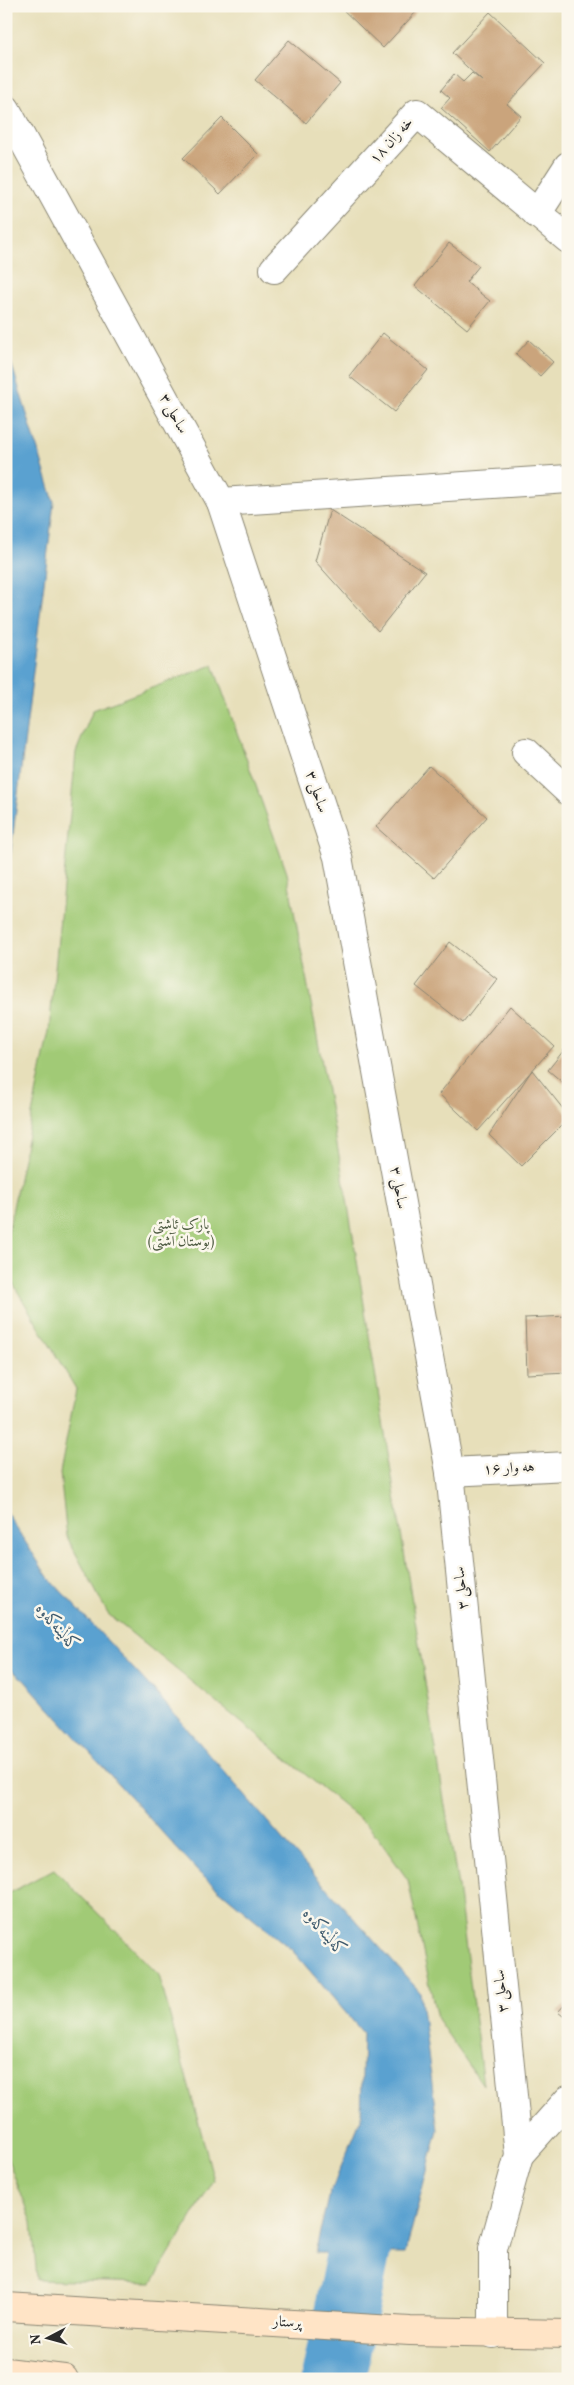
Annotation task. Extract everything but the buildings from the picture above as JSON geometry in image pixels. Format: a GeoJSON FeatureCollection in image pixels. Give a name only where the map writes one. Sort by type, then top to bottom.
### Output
{"type":"FeatureCollection","features":[{"type":"Feature","properties":{"kind":"main road","name":"پرستار"},"geometry":{"type":"LineString","coordinates":[[6,2306],[410,2331],[568,2334]]}},
{"type":"Feature","properties":{"kind":"main road"},"geometry":{"type":"LineString","coordinates":[[6,2372],[64,2379]]}},
{"type":"Feature","properties":{"kind":"street","name":"ساحلی ۳"},"geometry":{"type":"LineString","coordinates":[[6,109],[221,502],[338,856],[450,1472],[518,2154],[493,2249],[493,2334]]}},
{"type":"Feature","properties":{"kind":"street","name":"خه زان ۱۸"},"geometry":{"type":"LineString","coordinates":[[274,269],[417,113],[568,239]]}},
{"type":"Feature","properties":{"kind":"street"},"geometry":{"type":"LineString","coordinates":[[537,214],[568,166]]}},
{"type":"Feature","properties":{"kind":"street"},"geometry":{"type":"LineString","coordinates":[[221,502],[568,479]]}},
{"type":"Feature","properties":{"kind":"street"},"geometry":{"type":"LineString","coordinates":[[526,752],[568,791]]}},
{"type":"Feature","properties":{"kind":"street","name":"هه وار ۱۶"},"geometry":{"type":"LineString","coordinates":[[450,1472],[568,1466]]}},
{"type":"Feature","properties":{"kind":"street"},"geometry":{"type":"LineString","coordinates":[[518,2154],[568,2100]]}},
{"type":"Feature","properties":{"kind":"green space","name":"پارک ئاشتی (بوستان آشتی)"},"geometry":{"type":"Polygon","coordinates":[[[213,665],[287,873],[347,1199],[458,1886],[483,2085],[437,2019],[408,1880],[370,1827],[108,1614],[67,1537],[60,1473],[76,1389],[6,1272],[6,1242],[49,1031],[76,752],[93,710],[213,665]]]}},
{"type":"Feature","properties":{"kind":"green space"},"geometry":{"type":"Polygon","coordinates":[[[54,1869],[159,1975],[214,2180],[152,2283],[37,2280],[32,2222],[6,2155],[6,1895],[54,1869]]]}},
{"type":"Feature","properties":{"kind":"water"},"geometry":{"type":"Polygon","coordinates":[[[6,346],[54,502],[6,891],[6,346]]]}},
{"type":"Feature","properties":{"kind":"water"},"geometry":{"type":"Polygon","coordinates":[[[6,1512],[48,1577],[158,1695],[286,1843],[420,1992],[438,2130],[405,2254],[315,2253],[328,2198],[361,2119],[363,2033],[292,1950],[199,1873],[23,1679],[6,1666],[6,1512]]]}},
{"type":"Feature","properties":{"kind":"waterway","name":"کەڵینەکەوە"},"geometry":{"type":"LineString","coordinates":[[333,2379],[375,2169]]}}]}
